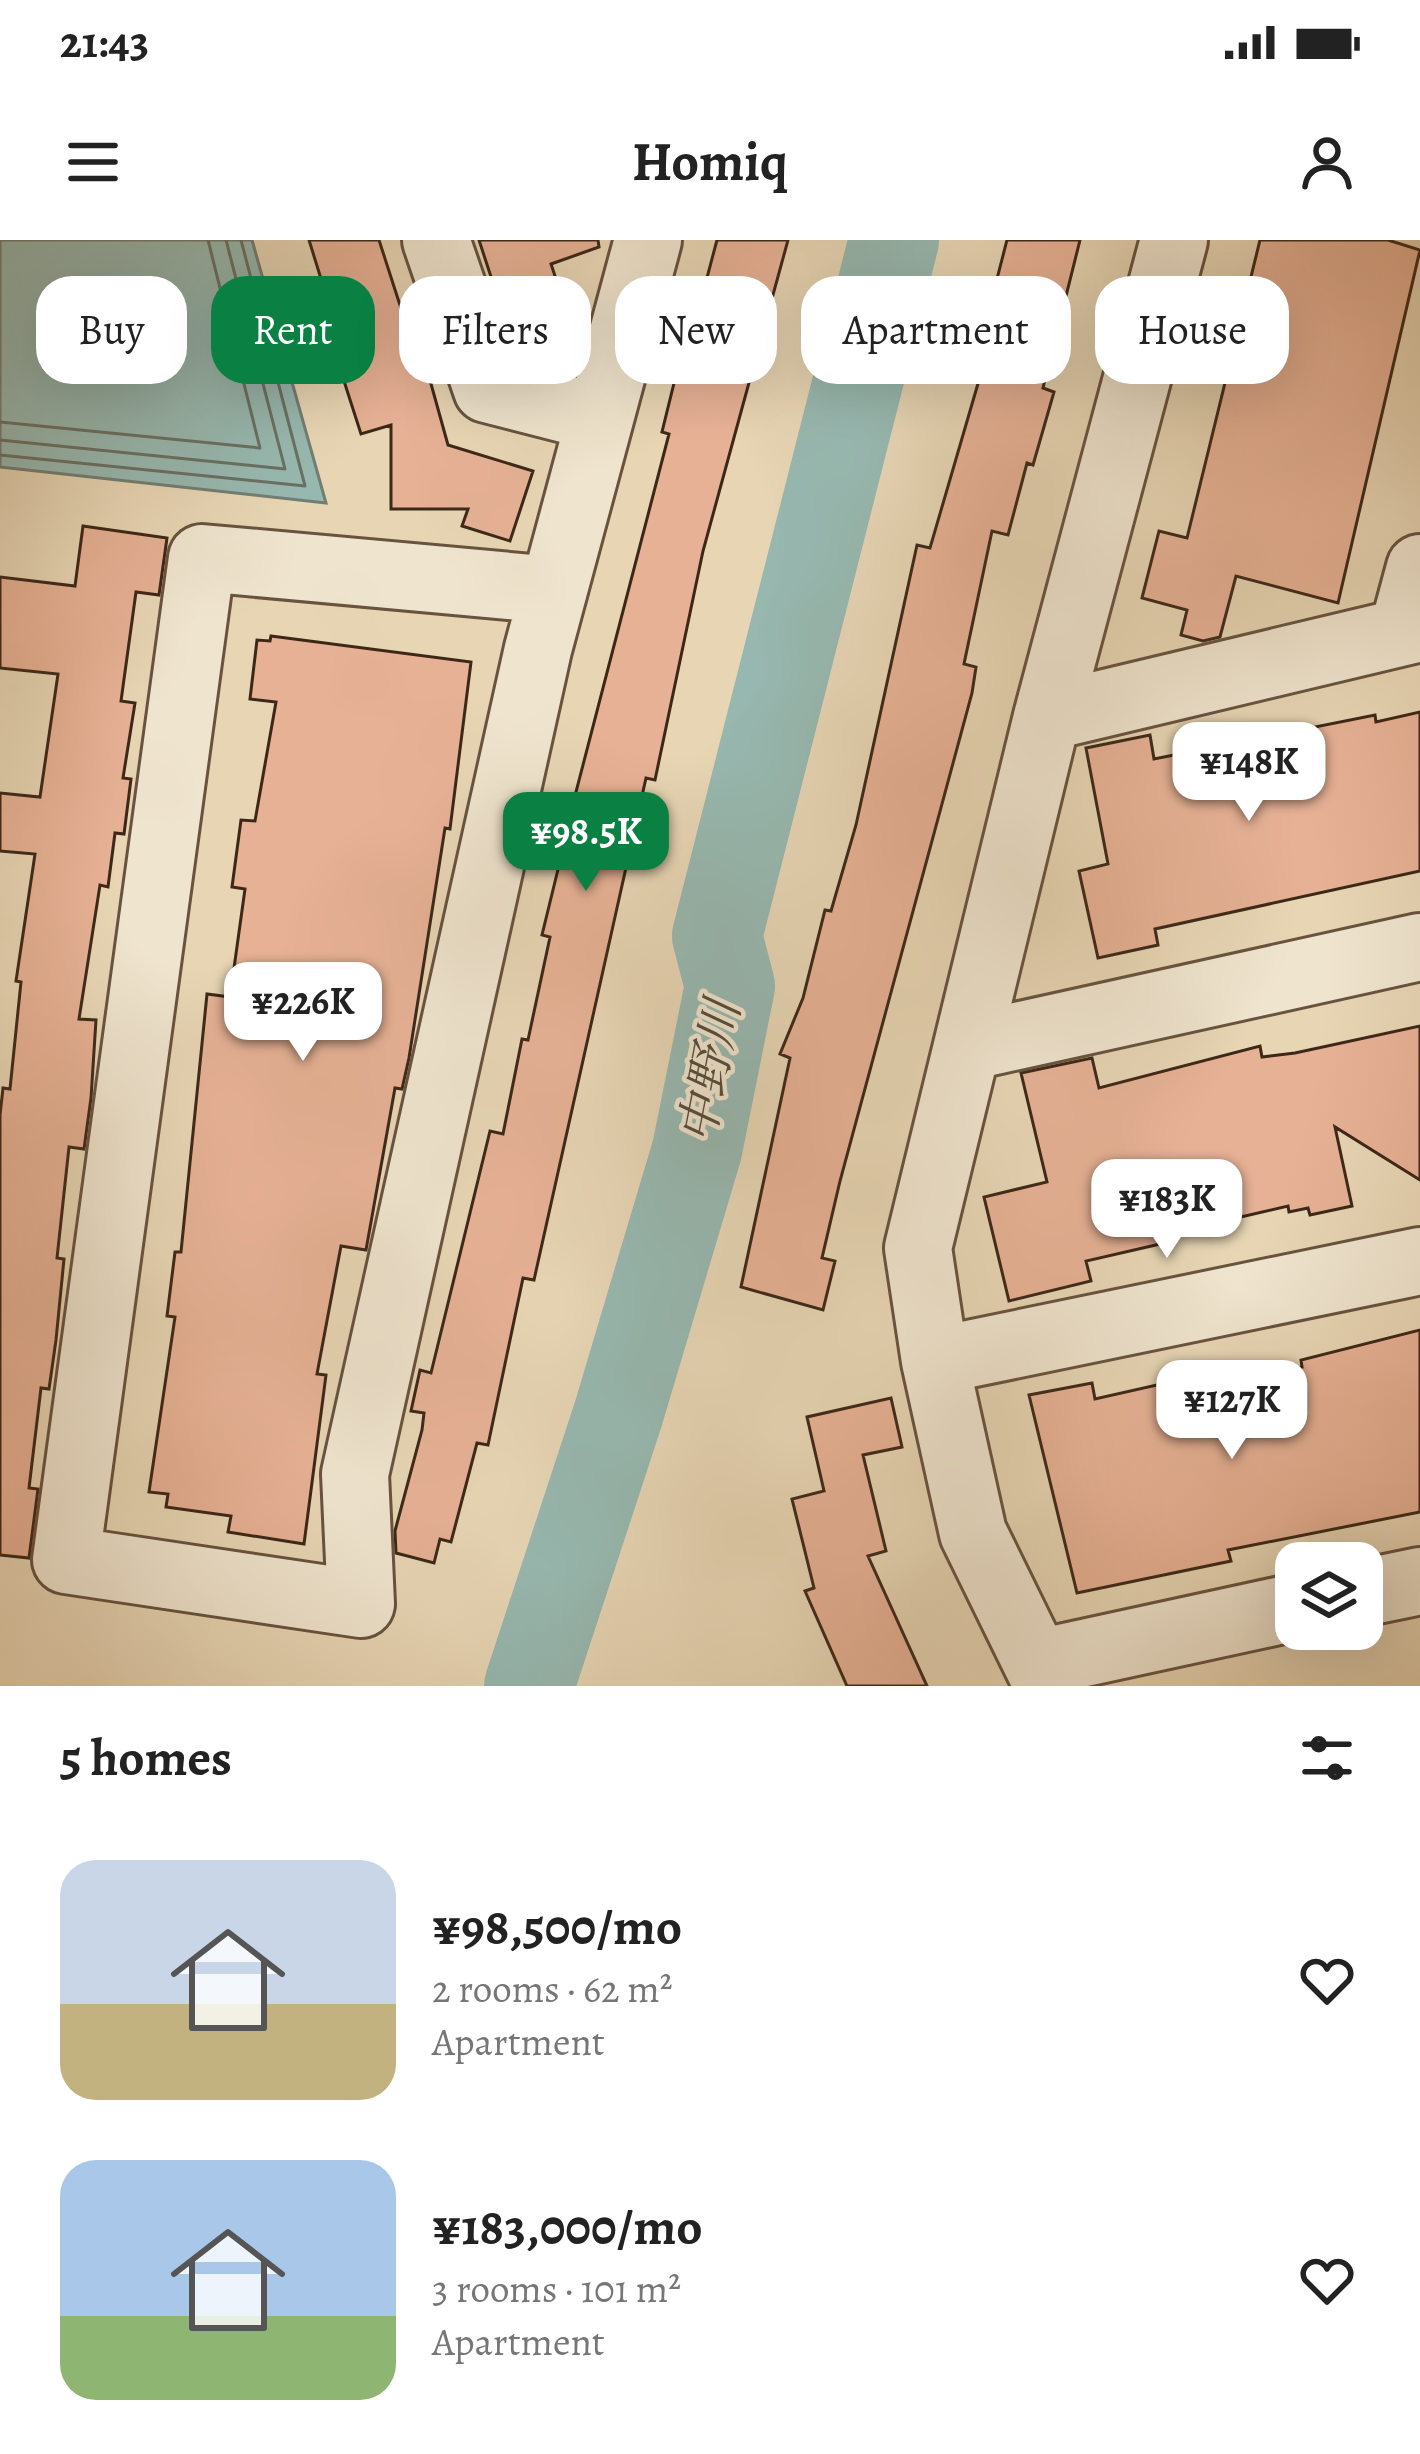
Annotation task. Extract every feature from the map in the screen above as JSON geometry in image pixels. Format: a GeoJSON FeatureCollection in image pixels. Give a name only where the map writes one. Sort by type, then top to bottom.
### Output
{"type":"FeatureCollection","features":[{"type":"Feature","properties":{"kind":"street"},"geometry":{"type":"LineString","coordinates":[[436,240],[488,389],[600,418]]}},
{"type":"Feature","properties":{"kind":"street"},"geometry":{"type":"LineString","coordinates":[[554,590],[202,557],[66,1560],[361,1604],[355,1474],[554,590],[648,240]]}},
{"type":"Feature","properties":{"kind":"street"},"geometry":{"type":"LineString","coordinates":[[1174,240],[1047,717],[919,1248],[935,1361],[973,1533],[1043,1674],[1275,1613]]}},
{"type":"Feature","properties":{"kind":"street"},"geometry":{"type":"LineString","coordinates":[[1047,717],[1412,630],[1420,568]]}},
{"type":"Feature","properties":{"kind":"street"},"geometry":{"type":"LineString","coordinates":[[967,1047],[1420,947]]}},
{"type":"Feature","properties":{"kind":"street"},"geometry":{"type":"LineString","coordinates":[[935,1361],[1420,1261]]}},
{"type":"Feature","properties":{"kind":"street"},"geometry":{"type":"LineString","coordinates":[[1383,1589],[1420,1581]]}},
{"type":"Feature","properties":{"kind":"water"},"geometry":{"type":"Polygon","coordinates":[[[0,240],[252,240],[262,276],[211,276],[211,384],[293,384],[326,503],[0,467],[0,240]]]}},
{"type":"Feature","properties":{"kind":"building"},"geometry":{"type":"Polygon","coordinates":[[[309,240],[379,240],[399,302],[399,384],[431,384],[448,445],[533,471],[510,541],[462,526],[468,509],[391,509],[391,425],[361,434],[345,384],[375,384],[375,276],[320,276],[309,240]]]}},
{"type":"Feature","properties":{"kind":"building"},"geometry":{"type":"Polygon","coordinates":[[[479,240],[598,240],[599,247],[551,264],[555,276],[491,276],[479,240]]]}},
{"type":"Feature","properties":{"kind":"building"},"geometry":{"type":"Polygon","coordinates":[[[717,240],[788,240],[777,280],[777,276],[707,276],[717,240]]]}},
{"type":"Feature","properties":{"kind":"building"},"geometry":{"type":"Polygon","coordinates":[[[1007,240],[1080,240],[1071,276],[998,276],[1007,240]]]}},
{"type":"Feature","properties":{"kind":"building"},"geometry":{"type":"Polygon","coordinates":[[[1260,240],[1388,240],[1420,250],[1338,603],[1236,576],[1220,637],[1203,641],[1181,635],[1187,610],[1142,598],[1159,531],[1187,538],[1225,384],[1289,384],[1289,276],[1251,276],[1260,240]]]}},
{"type":"Feature","properties":{"kind":"building"},"geometry":{"type":"Polygon","coordinates":[[[674,384],[749,384],[703,551],[655,780],[646,778],[534,1280],[523,1278],[488,1445],[477,1443],[451,1542],[440,1539],[434,1563],[396,1553],[395,1531],[424,1413],[411,1411],[420,1370],[431,1373],[490,1131],[503,1134],[522,1039],[528,1040],[550,937],[542,935],[562,853],[533,847],[541,808],[570,815],[669,434],[662,432],[674,384]]]}},
{"type":"Feature","properties":{"kind":"building"},"geometry":{"type":"Polygon","coordinates":[[[978,384],[1044,384],[1043,388],[1054,392],[1033,465],[1027,463],[1008,535],[992,531],[964,664],[976,667],[972,693],[840,1181],[822,1258],[835,1261],[823,1310],[741,1287],[790,1058],[780,1054],[803,998],[825,910],[831,911],[856,825],[917,545],[930,548],[978,384]]]}},
{"type":"Feature","properties":{"kind":"building"},"geometry":{"type":"Polygon","coordinates":[[[83,526],[167,538],[159,595],[136,592],[121,701],[135,703],[123,778],[131,779],[124,834],[115,833],[108,887],[100,885],[79,1019],[96,1020],[91,1098],[84,1149],[69,1147],[57,1258],[64,1259],[56,1340],[49,1389],[41,1388],[29,1488],[38,1489],[29,1558],[0,1555],[0,1115],[3,1088],[10,1089],[21,982],[16,981],[35,854],[0,851],[0,793],[40,797],[58,674],[0,668],[0,577],[75,586],[83,526]]]}},
{"type":"Feature","properties":{"kind":"building"},"geometry":{"type":"Polygon","coordinates":[[[271,636],[471,662],[450,829],[445,828],[409,1058],[402,1089],[395,1088],[366,1250],[341,1246],[317,1374],[326,1375],[304,1544],[228,1532],[231,1516],[166,1507],[168,1494],[149,1492],[175,1317],[167,1316],[175,1252],[181,1252],[207,994],[230,997],[245,889],[232,887],[241,820],[255,821],[276,702],[250,699],[257,640],[270,641],[271,636]]]}},
{"type":"Feature","properties":{"kind":"building"},"geometry":{"type":"Polygon","coordinates":[[[1420,712],[1420,871],[1155,929],[1158,945],[1098,958],[1079,871],[1108,864],[1086,748],[1150,735],[1154,759],[1375,715],[1376,722],[1420,712]]]}},
{"type":"Feature","properties":{"kind":"building"},"geometry":{"type":"Polygon","coordinates":[[[1420,1026],[1420,1180],[1335,1127],[1352,1206],[1310,1215],[1308,1208],[1289,1212],[1288,1206],[1172,1233],[1173,1241],[1086,1261],[1091,1281],[1009,1301],[984,1197],[1047,1182],[1021,1073],[1092,1058],[1099,1088],[1260,1046],[1262,1057],[1295,1053],[1420,1026]]]}},
{"type":"Feature","properties":{"kind":"building"},"geometry":{"type":"Polygon","coordinates":[[[1420,1330],[1420,1512],[1228,1550],[1231,1561],[1077,1593],[1029,1395],[1092,1383],[1095,1399],[1170,1382],[1173,1397],[1302,1367],[1301,1360],[1420,1330]]]}},
{"type":"Feature","properties":{"kind":"building"},"geometry":{"type":"Polygon","coordinates":[[[891,1398],[902,1447],[863,1455],[886,1551],[868,1556],[927,1686],[847,1686],[805,1591],[814,1588],[792,1499],[824,1491],[807,1417],[891,1398]]]}},
{"type":"Feature","properties":{"kind":"waterway","name":"中野川"},"geometry":{"type":"LineString","coordinates":[[529,1686],[618,1415],[697,1150],[730,986],[717,936],[894,240]]}}]}
